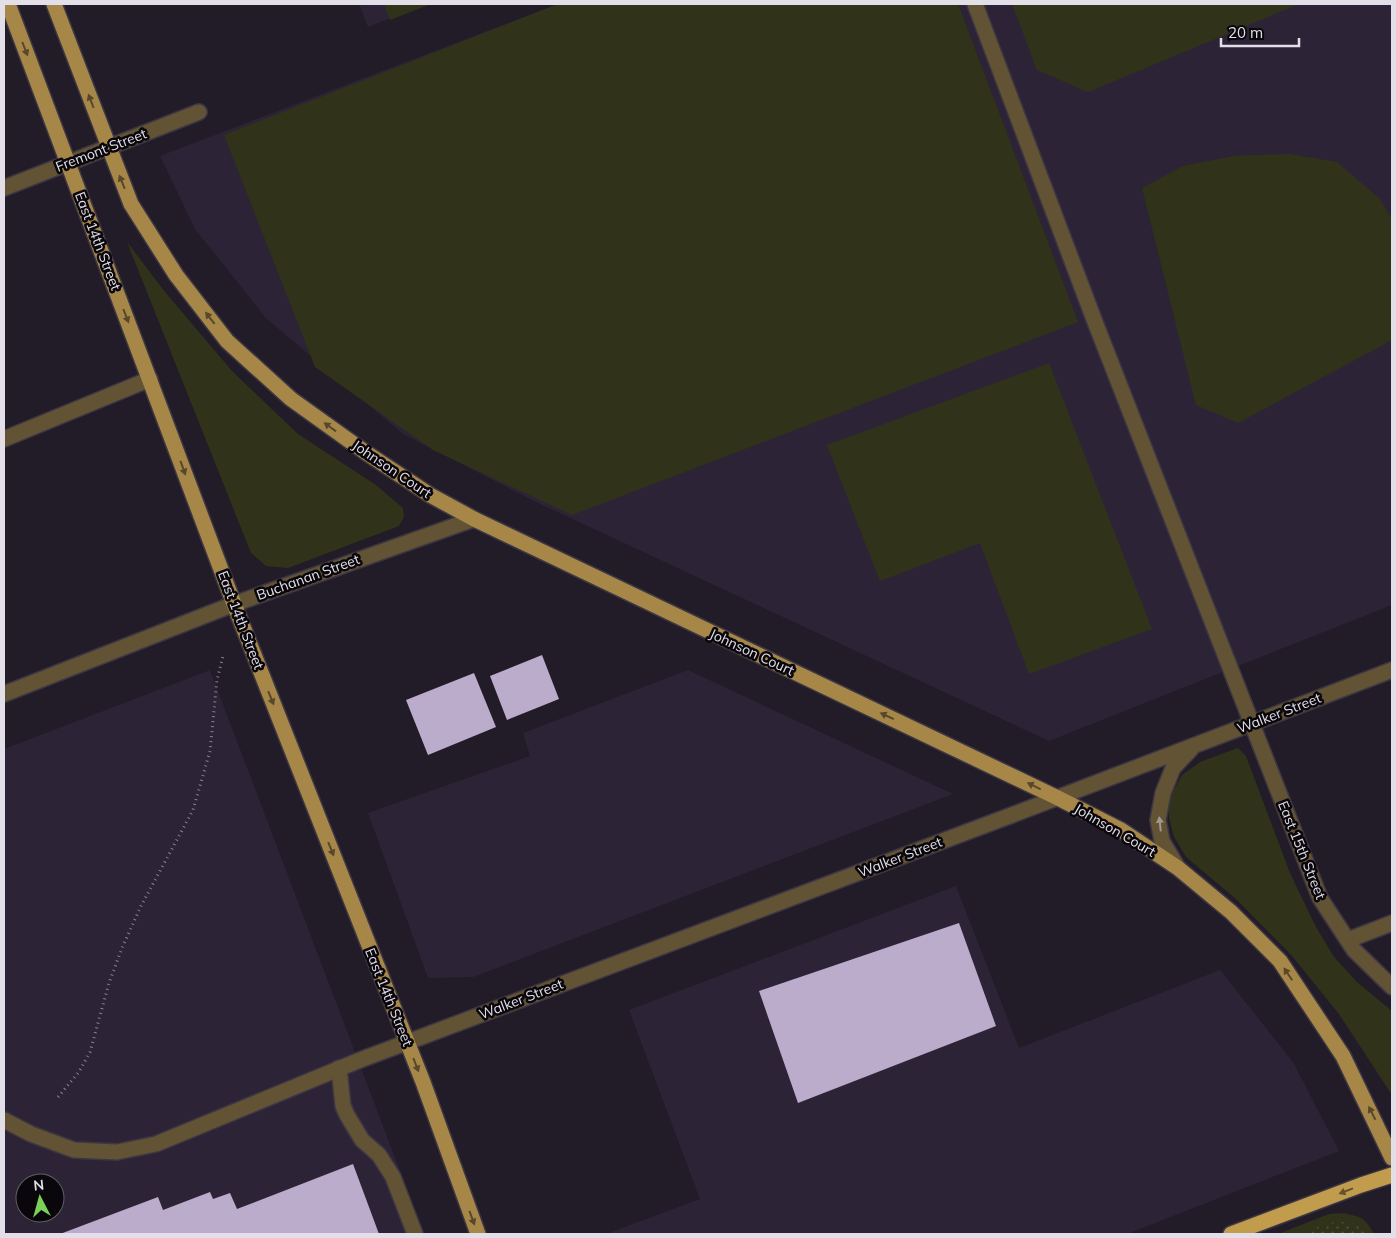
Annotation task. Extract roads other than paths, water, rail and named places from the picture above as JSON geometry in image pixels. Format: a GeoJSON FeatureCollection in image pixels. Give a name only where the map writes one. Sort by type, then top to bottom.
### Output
{"type":"FeatureCollection","features":[{"type":"Feature","properties":{"kind":"highway"},"geometry":{"type":"LineString","coordinates":[[1231,1234],[1392,1175]]}},
{"type":"Feature","properties":{"kind":"main road","name":"East 14th Street"},"geometry":{"type":"LineString","coordinates":[[8,4],[234,604],[407,1042],[478,1234]]}},
{"type":"Feature","properties":{"kind":"main road"},"geometry":{"type":"LineString","coordinates":[[54,4],[108,146]]}},
{"type":"Feature","properties":{"kind":"main road","name":"Johnson Court"},"geometry":{"type":"LineString","coordinates":[[108,146],[131,204],[176,275],[227,341],[291,399],[365,452],[422,490],[474,519],[1058,798],[1121,830],[1178,868],[1232,912],[1280,961],[1343,1056],[1392,1158]]}},
{"type":"Feature","properties":{"kind":"street","name":"East 15th Street"},"geometry":{"type":"LineString","coordinates":[[975,4],[1098,331],[1320,898],[1354,950],[1392,986]]}},
{"type":"Feature","properties":{"kind":"street","name":"Fremont Street"},"geometry":{"type":"LineString","coordinates":[[4,188],[199,112]]}},
{"type":"Feature","properties":{"kind":"street"},"geometry":{"type":"LineString","coordinates":[[4,439],[150,379]]}},
{"type":"Feature","properties":{"kind":"street","name":"Buchanan Street"},"geometry":{"type":"LineString","coordinates":[[4,694],[234,604],[474,519]]}},
{"type":"Feature","properties":{"kind":"street","name":"Walker Street"},"geometry":{"type":"LineString","coordinates":[[4,1120],[31,1134],[74,1150],[117,1152],[156,1144],[339,1068],[1058,798],[1392,670]]}},
{"type":"Feature","properties":{"kind":"street"},"geometry":{"type":"LineString","coordinates":[[1178,868],[1162,841],[1158,820],[1163,793],[1173,768],[1193,746]]}},
{"type":"Feature","properties":{"kind":"street"},"geometry":{"type":"LineString","coordinates":[[1348,940],[1392,923]]}},
{"type":"Feature","properties":{"kind":"street"},"geometry":{"type":"LineString","coordinates":[[339,1068],[343,1106],[347,1115],[362,1140],[379,1155],[393,1177],[415,1234]]}}]}
